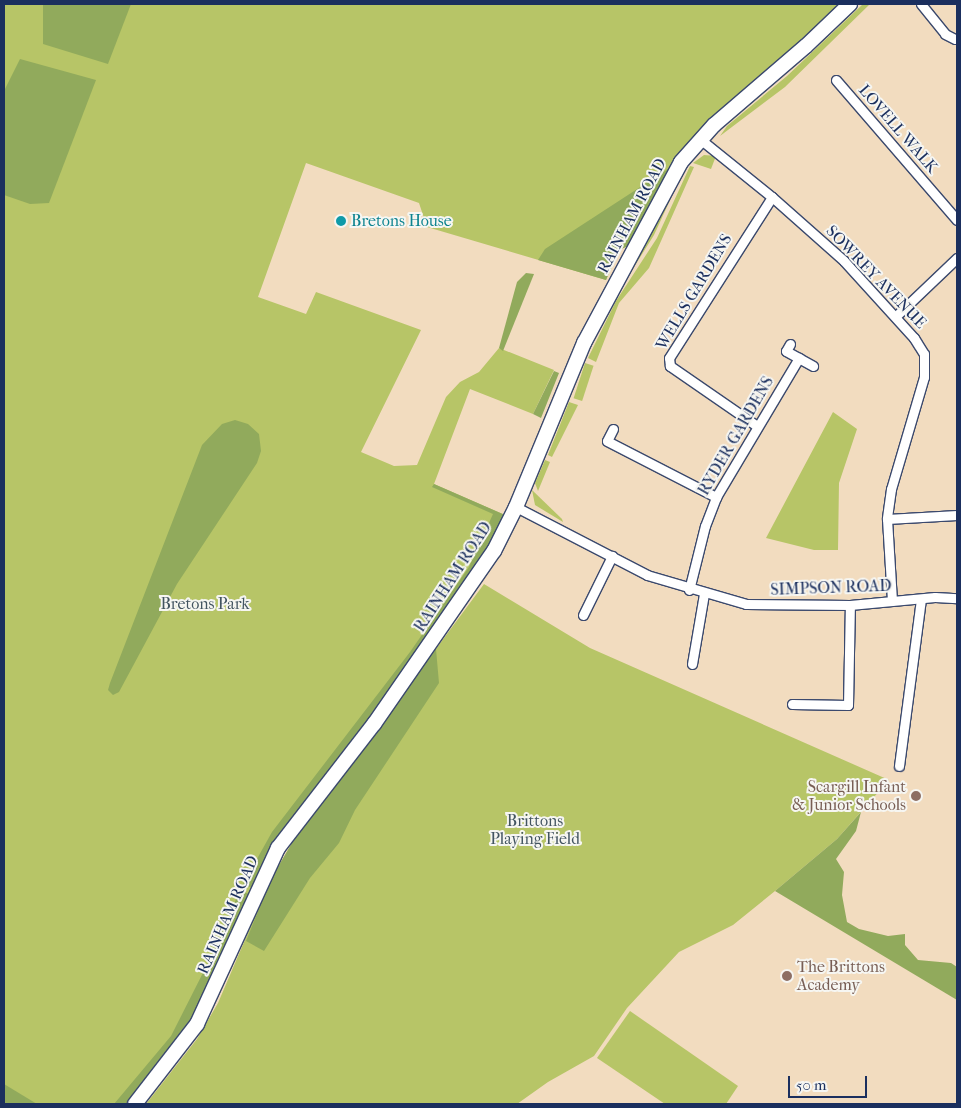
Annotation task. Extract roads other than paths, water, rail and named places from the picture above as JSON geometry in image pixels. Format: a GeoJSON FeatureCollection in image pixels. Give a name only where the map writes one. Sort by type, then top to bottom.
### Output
{"type":"FeatureCollection","features":[{"type":"Feature","properties":{"kind":"main road","name":"RAINHAM ROAD"},"geometry":{"type":"LineString","coordinates":[[135,1104],[197,1024],[278,848],[374,724],[477,578],[516,507],[584,343],[668,184],[700,139],[850,4]]}},
{"type":"Feature","properties":{"kind":"street"},"geometry":{"type":"LineString","coordinates":[[921,4],[946,34],[956,36],[957,48]]}},
{"type":"Feature","properties":{"kind":"street","name":"LOVELL WALK"},"geometry":{"type":"LineString","coordinates":[[836,80],[957,220]]}},
{"type":"Feature","properties":{"kind":"street","name":"SOWREY AVENUE"},"geometry":{"type":"LineString","coordinates":[[700,139],[772,197],[844,261],[896,316],[924,354],[924,377],[891,489],[887,519],[892,601]]}},
{"type":"Feature","properties":{"kind":"street","name":"WELLS GARDENS"},"geometry":{"type":"LineString","coordinates":[[757,426],[670,366],[669,358],[772,197]]}},
{"type":"Feature","properties":{"kind":"street"},"geometry":{"type":"LineString","coordinates":[[896,316],[957,258]]}},
{"type":"Feature","properties":{"kind":"street"},"geometry":{"type":"LineString","coordinates":[[790,344],[786,351],[814,366]]}},
{"type":"Feature","properties":{"kind":"street","name":"RYDER GARDENS"},"geometry":{"type":"LineString","coordinates":[[689,590],[705,526],[716,497],[799,358]]}},
{"type":"Feature","properties":{"kind":"street"},"geometry":{"type":"LineString","coordinates":[[613,429],[607,441],[716,497]]}},
{"type":"Feature","properties":{"kind":"street","name":"SIMPSON ROAD"},"geometry":{"type":"LineString","coordinates":[[516,507],[647,575],[689,590],[746,604],[850,605],[921,598],[957,598]]}},
{"type":"Feature","properties":{"kind":"street"},"geometry":{"type":"LineString","coordinates":[[887,519],[957,515]]}},
{"type":"Feature","properties":{"kind":"street"},"geometry":{"type":"LineString","coordinates":[[583,615],[612,556]]}},
{"type":"Feature","properties":{"kind":"street"},"geometry":{"type":"LineString","coordinates":[[692,664],[704,594]]}},
{"type":"Feature","properties":{"kind":"street"},"geometry":{"type":"LineString","coordinates":[[899,766],[921,598]]}},
{"type":"Feature","properties":{"kind":"street"},"geometry":{"type":"LineString","coordinates":[[792,704],[848,705],[850,605]]}},
{"type":"Feature","properties":{"kind":"place","name":"Bretons House"},"geometry":{"type":"Point","coordinates":[341,221]}},
{"type":"Feature","properties":{"kind":"place","name":"Scargill Infant & Junior Schools"},"geometry":{"type":"Point","coordinates":[916,796]}},
{"type":"Feature","properties":{"kind":"place","name":"The Brittons Academy"},"geometry":{"type":"Point","coordinates":[787,976]}},
{"type":"Feature","properties":{"kind":"park label","name":"Bretons Park"},"geometry":{"type":"Point","coordinates":[205,604]}},
{"type":"Feature","properties":{"kind":"park label","name":"Brittons Playing Field"},"geometry":{"type":"Point","coordinates":[535,830]}}]}
